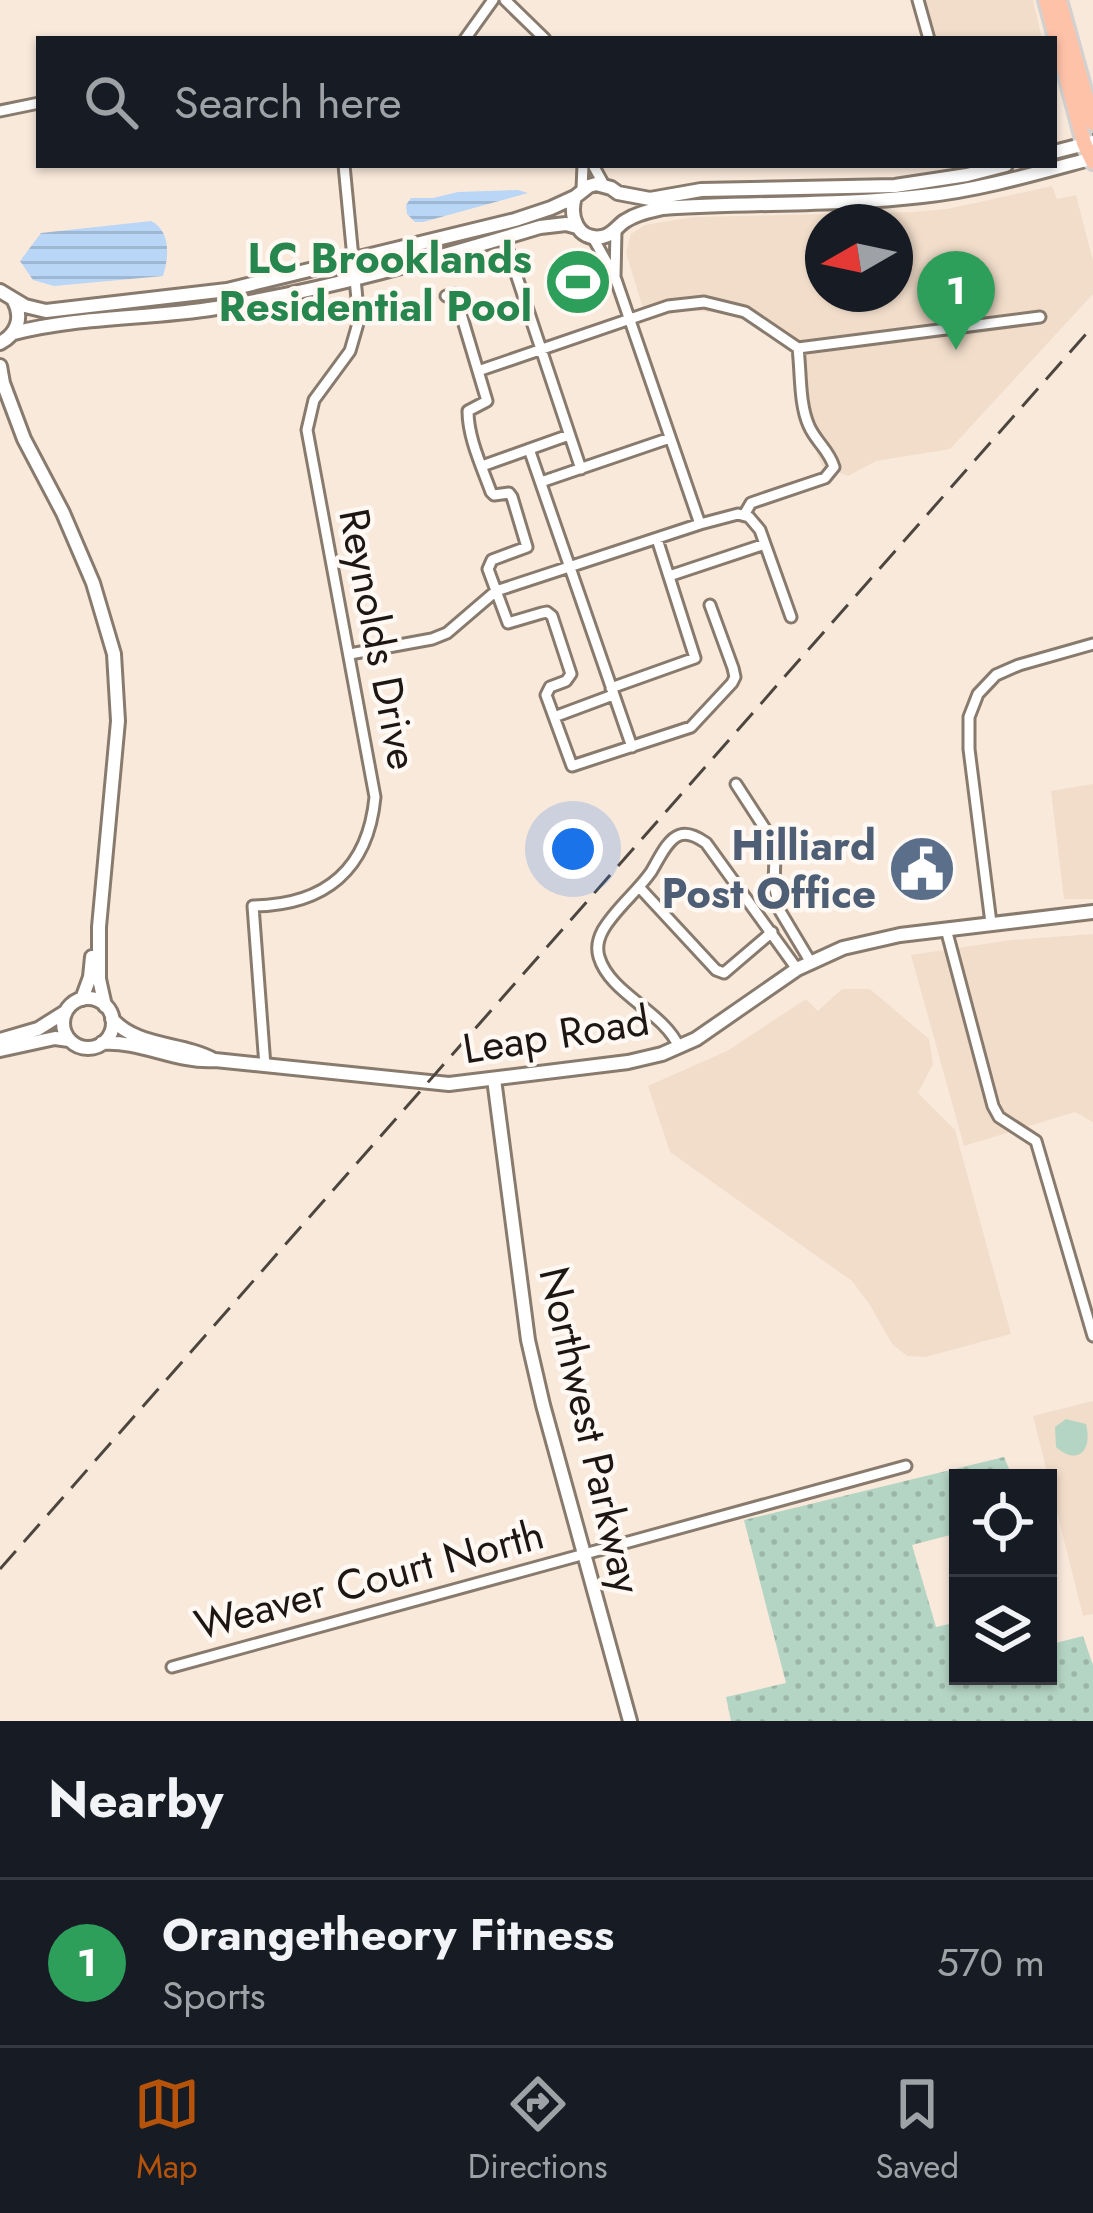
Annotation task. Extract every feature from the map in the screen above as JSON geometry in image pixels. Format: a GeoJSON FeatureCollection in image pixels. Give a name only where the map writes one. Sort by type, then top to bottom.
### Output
{"type":"FeatureCollection","features":[{"type":"Feature","properties":{"kind":"main road"},"geometry":{"type":"LineString","coordinates":[[1046,0],[1057,36]]}},
{"type":"Feature","properties":{"kind":"main road"},"geometry":{"type":"LineString","coordinates":[[1059,0],[1093,123]]}},
{"type":"Feature","properties":{"kind":"main road"},"geometry":{"type":"LineString","coordinates":[[1057,37],[1091,153]]}},
{"type":"Feature","properties":{"kind":"street"},"geometry":{"type":"LineString","coordinates":[[467,36],[493,0]]}},
{"type":"Feature","properties":{"kind":"street"},"geometry":{"type":"LineString","coordinates":[[505,0],[542,36]]}},
{"type":"Feature","properties":{"kind":"street"},"geometry":{"type":"LineString","coordinates":[[918,0],[928,36]]}},
{"type":"Feature","properties":{"kind":"street"},"geometry":{"type":"LineString","coordinates":[[0,111],[36,104]]}},
{"type":"Feature","properties":{"kind":"street"},"geometry":{"type":"LineString","coordinates":[[1057,152],[1091,153]]}},
{"type":"Feature","properties":{"kind":"street"},"geometry":{"type":"LineString","coordinates":[[1057,160],[1091,153]]}},
{"type":"Feature","properties":{"kind":"street","name":"Reynolds Drive"},"geometry":{"type":"LineString","coordinates":[[265,1066],[253,906],[302,900],[331,884],[364,846],[374,814],[373,778],[307,430],[314,400],[342,364],[356,338],[359,320],[344,168]]}},
{"type":"Feature","properties":{"kind":"street"},"geometry":{"type":"LineString","coordinates":[[577,227],[572,215],[582,168]]}},
{"type":"Feature","properties":{"kind":"street"},"geometry":{"type":"LineString","coordinates":[[595,168],[604,185],[618,193],[650,199],[701,190],[895,186],[1014,168]]}},
{"type":"Feature","properties":{"kind":"street"},"geometry":{"type":"LineString","coordinates":[[6,339],[44,325],[215,308],[550,225],[577,227],[601,237],[641,213],[663,208],[875,201],[996,168]]}},
{"type":"Feature","properties":{"kind":"street"},"geometry":{"type":"LineString","coordinates":[[4,293],[31,309],[46,311],[227,290],[515,220],[589,186],[604,185]]}},
{"type":"Feature","properties":{"kind":"street"},"geometry":{"type":"LineString","coordinates":[[615,277],[624,207],[618,193]]}},
{"type":"Feature","properties":{"kind":"street"},"geometry":{"type":"LineString","coordinates":[[592,236],[615,277],[700,524]]}},
{"type":"Feature","properties":{"kind":"street"},"geometry":{"type":"LineString","coordinates":[[504,238],[580,469]]}},
{"type":"Feature","properties":{"kind":"street"},"geometry":{"type":"LineString","coordinates":[[0,1050],[55,1038],[85,1048],[102,1043],[110,1033],[99,979],[99,927],[118,692],[105,615],[63,513],[18,423],[0,364],[6,339],[19,316],[4,293]]}},
{"type":"Feature","properties":{"kind":"street"},"geometry":{"type":"LineString","coordinates":[[446,296],[455,294],[488,401],[470,408],[466,416],[482,466],[494,496],[508,493],[512,497],[527,547],[488,564],[508,623],[548,612],[552,616],[571,674],[547,690],[572,766],[691,727],[735,677],[710,605]]}},
{"type":"Feature","properties":{"kind":"street"},"geometry":{"type":"LineString","coordinates":[[478,371],[668,306],[704,302],[745,312],[798,348],[1040,317]]}},
{"type":"Feature","properties":{"kind":"street"},"geometry":{"type":"LineString","coordinates":[[744,515],[751,503],[825,478],[834,467],[830,453],[807,422],[798,348]]}},
{"type":"Feature","properties":{"kind":"street"},"geometry":{"type":"LineString","coordinates":[[0,398],[31,470],[80,556]]}},
{"type":"Feature","properties":{"kind":"street"},"geometry":{"type":"LineString","coordinates":[[482,466],[569,435]]}},
{"type":"Feature","properties":{"kind":"street"},"geometry":{"type":"LineString","coordinates":[[541,482],[670,438]]}},
{"type":"Feature","properties":{"kind":"street"},"geometry":{"type":"LineString","coordinates":[[529,449],[632,747]]}},
{"type":"Feature","properties":{"kind":"street"},"geometry":{"type":"LineString","coordinates":[[350,655],[432,639],[447,633],[496,592],[733,515],[754,521],[791,616]]}},
{"type":"Feature","properties":{"kind":"street"},"geometry":{"type":"LineString","coordinates":[[554,717],[695,658],[657,539]]}},
{"type":"Feature","properties":{"kind":"street"},"geometry":{"type":"LineString","coordinates":[[669,576],[766,544]]}},
{"type":"Feature","properties":{"kind":"street"},"geometry":{"type":"LineString","coordinates":[[991,923],[969,717],[978,694],[996,675],[1093,644]]}},
{"type":"Feature","properties":{"kind":"street"},"geometry":{"type":"LineString","coordinates":[[736,784],[771,838],[781,911],[810,961]]}},
{"type":"Feature","properties":{"kind":"street"},"geometry":{"type":"LineString","coordinates":[[679,1047],[673,1033],[612,979],[601,963],[597,945],[603,929],[680,835],[706,843],[797,969]]}},
{"type":"Feature","properties":{"kind":"street"},"geometry":{"type":"LineString","coordinates":[[640,888],[724,973],[772,932]]}},
{"type":"Feature","properties":{"kind":"street","name":"Leap Road"},"geometry":{"type":"LineString","coordinates":[[102,1043],[124,1043],[198,1061],[449,1084],[628,1063],[679,1047],[714,1029],[810,961],[859,943],[1093,912]]}},
{"type":"Feature","properties":{"kind":"street"},"geometry":{"type":"LineString","coordinates":[[0,1040],[38,1029],[82,999],[99,927]]}},
{"type":"Feature","properties":{"kind":"street"},"geometry":{"type":"LineString","coordinates":[[946,929],[993,1106],[999,1117],[1036,1141],[1093,1336]]}},
{"type":"Feature","properties":{"kind":"street"},"geometry":{"type":"LineString","coordinates":[[82,999],[95,999],[109,1013]]}},
{"type":"Feature","properties":{"kind":"street"},"geometry":{"type":"LineString","coordinates":[[66,1011],[63,1026],[70,1040]]}},
{"type":"Feature","properties":{"kind":"street","name":"Leap Road"},"geometry":{"type":"LineString","coordinates":[[109,1013],[132,1036],[196,1050],[215,1060]]}},
{"type":"Feature","properties":{"kind":"street","name":"Northwest Parkway"},"geometry":{"type":"LineString","coordinates":[[494,1079],[528,1340],[630,1721]]}},
{"type":"Feature","properties":{"kind":"street","name":"Weaver Court North"},"geometry":{"type":"LineString","coordinates":[[172,1667],[906,1466]]}},
{"type":"Feature","properties":{"kind":"shaded area"},"geometry":{"type":"Polygon","coordinates":[[[925,0],[1033,0],[1041,36],[936,36],[925,0]]]}},
{"type":"Feature","properties":{"kind":"shaded area"},"geometry":{"type":"Polygon","coordinates":[[[1052,186],[1057,199],[1076,195],[1093,261],[1093,294],[950,449],[876,461],[848,476],[822,466],[804,421],[792,353],[741,318],[722,313],[684,310],[647,321],[626,253],[631,234],[645,225],[693,217],[805,214],[805,312],[913,312],[913,212],[1052,186]]]}},
{"type":"Feature","properties":{"kind":"shaded area"},"geometry":{"type":"Polygon","coordinates":[[[1093,784],[1093,899],[1064,899],[1051,791],[1093,784]]]}},
{"type":"Feature","properties":{"kind":"shaded area"},"geometry":{"type":"Polygon","coordinates":[[[1093,934],[1093,1122],[1075,1112],[964,1146],[911,955],[1093,934]]]}},
{"type":"Feature","properties":{"kind":"shaded area"},"geometry":{"type":"Polygon","coordinates":[[[842,989],[870,989],[929,1039],[933,1064],[918,1093],[955,1130],[1011,1334],[925,1357],[907,1356],[892,1344],[852,1281],[670,1152],[648,1086],[727,1051],[806,999],[818,1011],[842,989]]]}},
{"type":"Feature","properties":{"kind":"shaded area"},"geometry":{"type":"Polygon","coordinates":[[[1093,1401],[1093,1614],[1083,1616],[1057,1512],[1057,1469],[1046,1469],[1033,1416],[1093,1401]]]}},
{"type":"Feature","properties":{"kind":"green space"},"geometry":{"type":"Polygon","coordinates":[[[1066,1419],[1086,1424],[1087,1442],[1077,1455],[1056,1447],[1055,1427],[1066,1419]]]}},
{"type":"Feature","properties":{"kind":"green space"},"geometry":{"type":"Polygon","coordinates":[[[1004,1457],[1009,1469],[954,1469],[1004,1457]]]}},
{"type":"Feature","properties":{"kind":"green space"},"geometry":{"type":"Polygon","coordinates":[[[949,1470],[949,1535],[912,1545],[936,1627],[949,1624],[949,1685],[1057,1685],[1057,1643],[1083,1636],[1093,1665],[1093,1721],[731,1721],[726,1697],[786,1683],[744,1520],[949,1470]]]}},
{"type":"Feature","properties":{"kind":"water"},"geometry":{"type":"Polygon","coordinates":[[[528,193],[423,222],[407,214],[411,198],[528,193]]]}},
{"type":"Feature","properties":{"kind":"water"},"geometry":{"type":"Polygon","coordinates":[[[151,221],[165,238],[163,276],[54,286],[33,280],[20,261],[41,233],[151,221]]]}},
{"type":"Feature","properties":{"kind":"water","name":"LC Brooklands Residential Pool"},"geometry":{"type":"Polygon","coordinates":[[[590,257],[600,294],[565,304],[554,265],[590,257]]]}},
{"type":"Feature","properties":{"kind":"railway"},"geometry":{"type":"LineString","coordinates":[[0,1569],[1093,326]]}},
{"type":"Feature","properties":{"kind":"place","name":"LC Brooklands Residential Pool"},"geometry":{"type":"Point","coordinates":[578,282]}},
{"type":"Feature","properties":{"kind":"place","name":"Orangetheory Fitness"},"geometry":{"type":"Point","coordinates":[956,350]}},
{"type":"Feature","properties":{"kind":"place","name":"Hilliard Post Office"},"geometry":{"type":"Point","coordinates":[922,869]}}]}
